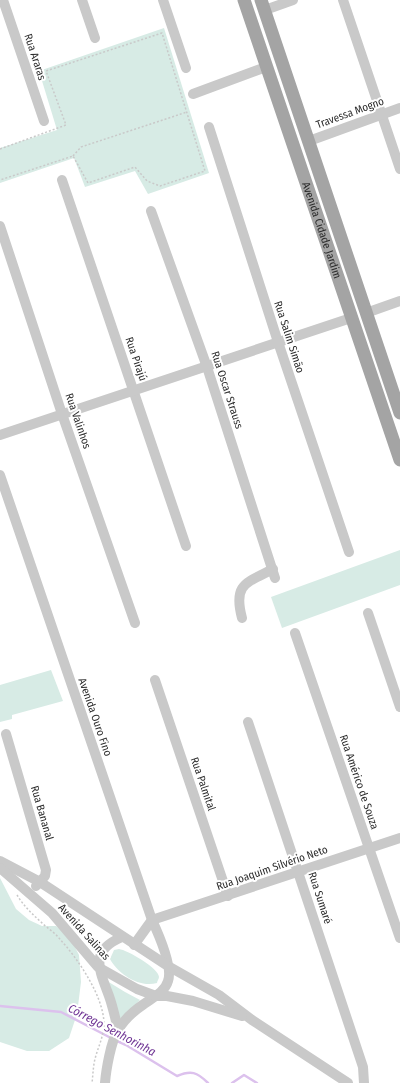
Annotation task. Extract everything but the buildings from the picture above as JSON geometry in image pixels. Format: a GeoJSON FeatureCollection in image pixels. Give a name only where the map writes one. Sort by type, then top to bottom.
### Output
{"type":"FeatureCollection","features":[{"type":"Feature","properties":{"kind":"main road","name":"Avenida Cidade Jardim"},"geometry":{"type":"LineString","coordinates":[[244,0],[400,460]]}},
{"type":"Feature","properties":{"kind":"main road","name":"Avenida Cidade Jardim"},"geometry":{"type":"LineString","coordinates":[[263,5],[281,63],[309,141],[400,413]]}},
{"type":"Feature","properties":{"kind":"main road"},"geometry":{"type":"LineString","coordinates":[[266,67],[281,63]]}},
{"type":"Feature","properties":{"kind":"street","name":"Rua Araras"},"geometry":{"type":"LineString","coordinates":[[3,0],[44,121]]}},
{"type":"Feature","properties":{"kind":"street"},"geometry":{"type":"LineString","coordinates":[[82,0],[94,38]]}},
{"type":"Feature","properties":{"kind":"street"},"geometry":{"type":"LineString","coordinates":[[163,0],[186,68]]}},
{"type":"Feature","properties":{"kind":"street"},"geometry":{"type":"LineString","coordinates":[[263,5],[293,0]]}},
{"type":"Feature","properties":{"kind":"street"},"geometry":{"type":"LineString","coordinates":[[343,0],[400,169]]}},
{"type":"Feature","properties":{"kind":"street"},"geometry":{"type":"LineString","coordinates":[[193,94],[266,67]]}},
{"type":"Feature","properties":{"kind":"street","name":"Travessa Mogno"},"geometry":{"type":"LineString","coordinates":[[309,141],[400,108]]}},
{"type":"Feature","properties":{"kind":"street","name":"Rua Salim Simão"},"geometry":{"type":"LineString","coordinates":[[209,128],[348,552]]}},
{"type":"Feature","properties":{"kind":"street","name":"Rua Pirajú"},"geometry":{"type":"LineString","coordinates":[[62,180],[186,546]]}},
{"type":"Feature","properties":{"kind":"street","name":"Rua Oscar Strauss"},"geometry":{"type":"LineString","coordinates":[[151,211],[207,367],[274,574],[246,583],[240,591],[239,606],[242,618]]}},
{"type":"Feature","properties":{"kind":"street","name":"Rua Valinhos"},"geometry":{"type":"LineString","coordinates":[[0,226],[62,414],[135,624]]}},
{"type":"Feature","properties":{"kind":"street"},"geometry":{"type":"LineString","coordinates":[[366,313],[400,301]]}},
{"type":"Feature","properties":{"kind":"street"},"geometry":{"type":"LineString","coordinates":[[0,435],[351,318]]}},
{"type":"Feature","properties":{"kind":"street","name":"Avenida Ouro Fino"},"geometry":{"type":"LineString","coordinates":[[0,475],[152,920],[165,950],[168,966]]}},
{"type":"Feature","properties":{"kind":"street"},"geometry":{"type":"LineString","coordinates":[[368,613],[400,707]]}},
{"type":"Feature","properties":{"kind":"street","name":"Rua Américo de Souza"},"geometry":{"type":"LineString","coordinates":[[295,633],[400,938]]}},
{"type":"Feature","properties":{"kind":"street","name":"Rua Palmital"},"geometry":{"type":"LineString","coordinates":[[155,680],[228,896]]}},
{"type":"Feature","properties":{"kind":"street","name":"Rua Sumaré"},"geometry":{"type":"LineString","coordinates":[[248,722],[363,1068],[364,1083]]}},
{"type":"Feature","properties":{"kind":"street","name":"Rua Bananal"},"geometry":{"type":"LineString","coordinates":[[6,734],[46,870],[45,876],[40,882]]}},
{"type":"Feature","properties":{"kind":"street","name":"Rua Joaquim Silvério Neto"},"geometry":{"type":"LineString","coordinates":[[152,920],[400,838]]}},
{"type":"Feature","properties":{"kind":"street","name":"Avenida Salinas"},"geometry":{"type":"LineString","coordinates":[[0,861],[40,882],[134,945],[219,995],[252,1020],[348,1083]]}},
{"type":"Feature","properties":{"kind":"street","name":"Avenida Salinas"},"geometry":{"type":"LineString","coordinates":[[0,868],[62,924],[98,967],[137,990],[156,996],[167,996],[193,1002],[252,1020]]}},
{"type":"Feature","properties":{"kind":"street"},"geometry":{"type":"LineString","coordinates":[[28,893],[40,882]]}},
{"type":"Feature","properties":{"kind":"street"},"geometry":{"type":"LineString","coordinates":[[134,945],[152,920]]}},
{"type":"Feature","properties":{"kind":"street"},"geometry":{"type":"LineString","coordinates":[[118,1031],[110,1000],[98,967],[104,947],[110,942],[122,937]]}},
{"type":"Feature","properties":{"kind":"street"},"geometry":{"type":"LineString","coordinates":[[105,1083],[106,1071],[118,1031],[134,1011],[156,996],[168,982],[168,966]]}},
{"type":"Feature","properties":{"kind":"path"},"geometry":{"type":"LineString","coordinates":[[0,149],[66,125],[46,71],[162,33],[205,171],[160,186],[147,181],[136,167],[88,183],[73,156]]}},
{"type":"Feature","properties":{"kind":"path"},"geometry":{"type":"LineString","coordinates":[[0,180],[73,156],[81,147],[187,112]]}},
{"type":"Feature","properties":{"kind":"path"},"geometry":{"type":"LineString","coordinates":[[14,891],[22,903],[59,938],[77,960],[92,985],[100,1003],[104,1023],[102,1038],[95,1060],[92,1083]]}},
{"type":"Feature","properties":{"kind":"shaded area"},"geometry":{"type":"Polygon","coordinates":[[[164,28],[209,173],[148,194],[135,171],[85,187],[74,158],[0,183],[0,148],[57,130],[39,71],[164,28]]]}},
{"type":"Feature","properties":{"kind":"shaded area"},"geometry":{"type":"Polygon","coordinates":[[[400,550],[400,585],[282,628],[271,597],[400,550]]]}},
{"type":"Feature","properties":{"kind":"shaded area"},"geometry":{"type":"Polygon","coordinates":[[[51,670],[63,701],[12,715],[12,719],[0,722],[0,685],[51,670]]]}},
{"type":"Feature","properties":{"kind":"shaded area"},"geometry":{"type":"Polygon","coordinates":[[[0,878],[16,909],[29,920],[42,926],[56,926],[70,937],[79,955],[81,982],[77,1014],[69,1038],[49,1051],[27,1051],[0,1042],[0,878]]]}},
{"type":"Feature","properties":{"kind":"shaded area"},"geometry":{"type":"Polygon","coordinates":[[[119,949],[135,956],[154,969],[158,973],[159,977],[157,983],[150,984],[136,982],[118,970],[110,959],[114,950],[119,949]]]}},
{"type":"Feature","properties":{"kind":"shaded area"},"geometry":{"type":"Polygon","coordinates":[[[107,981],[140,1000],[120,1021],[107,981]]]}},
{"type":"Feature","properties":{"kind":"waterway","name":"Córrego Senhorinha"},"geometry":{"type":"LineString","coordinates":[[0,1006],[61,1012],[111,1038]]}},
{"type":"Feature","properties":{"kind":"waterway","name":"Córrego Senhorinha"},"geometry":{"type":"LineString","coordinates":[[115,1040],[177,1076],[186,1073],[194,1073],[208,1083]]}},
{"type":"Feature","properties":{"kind":"waterway","name":"Córrego Senhorinha"},"geometry":{"type":"LineString","coordinates":[[232,1083],[244,1075],[257,1083]]}}]}
